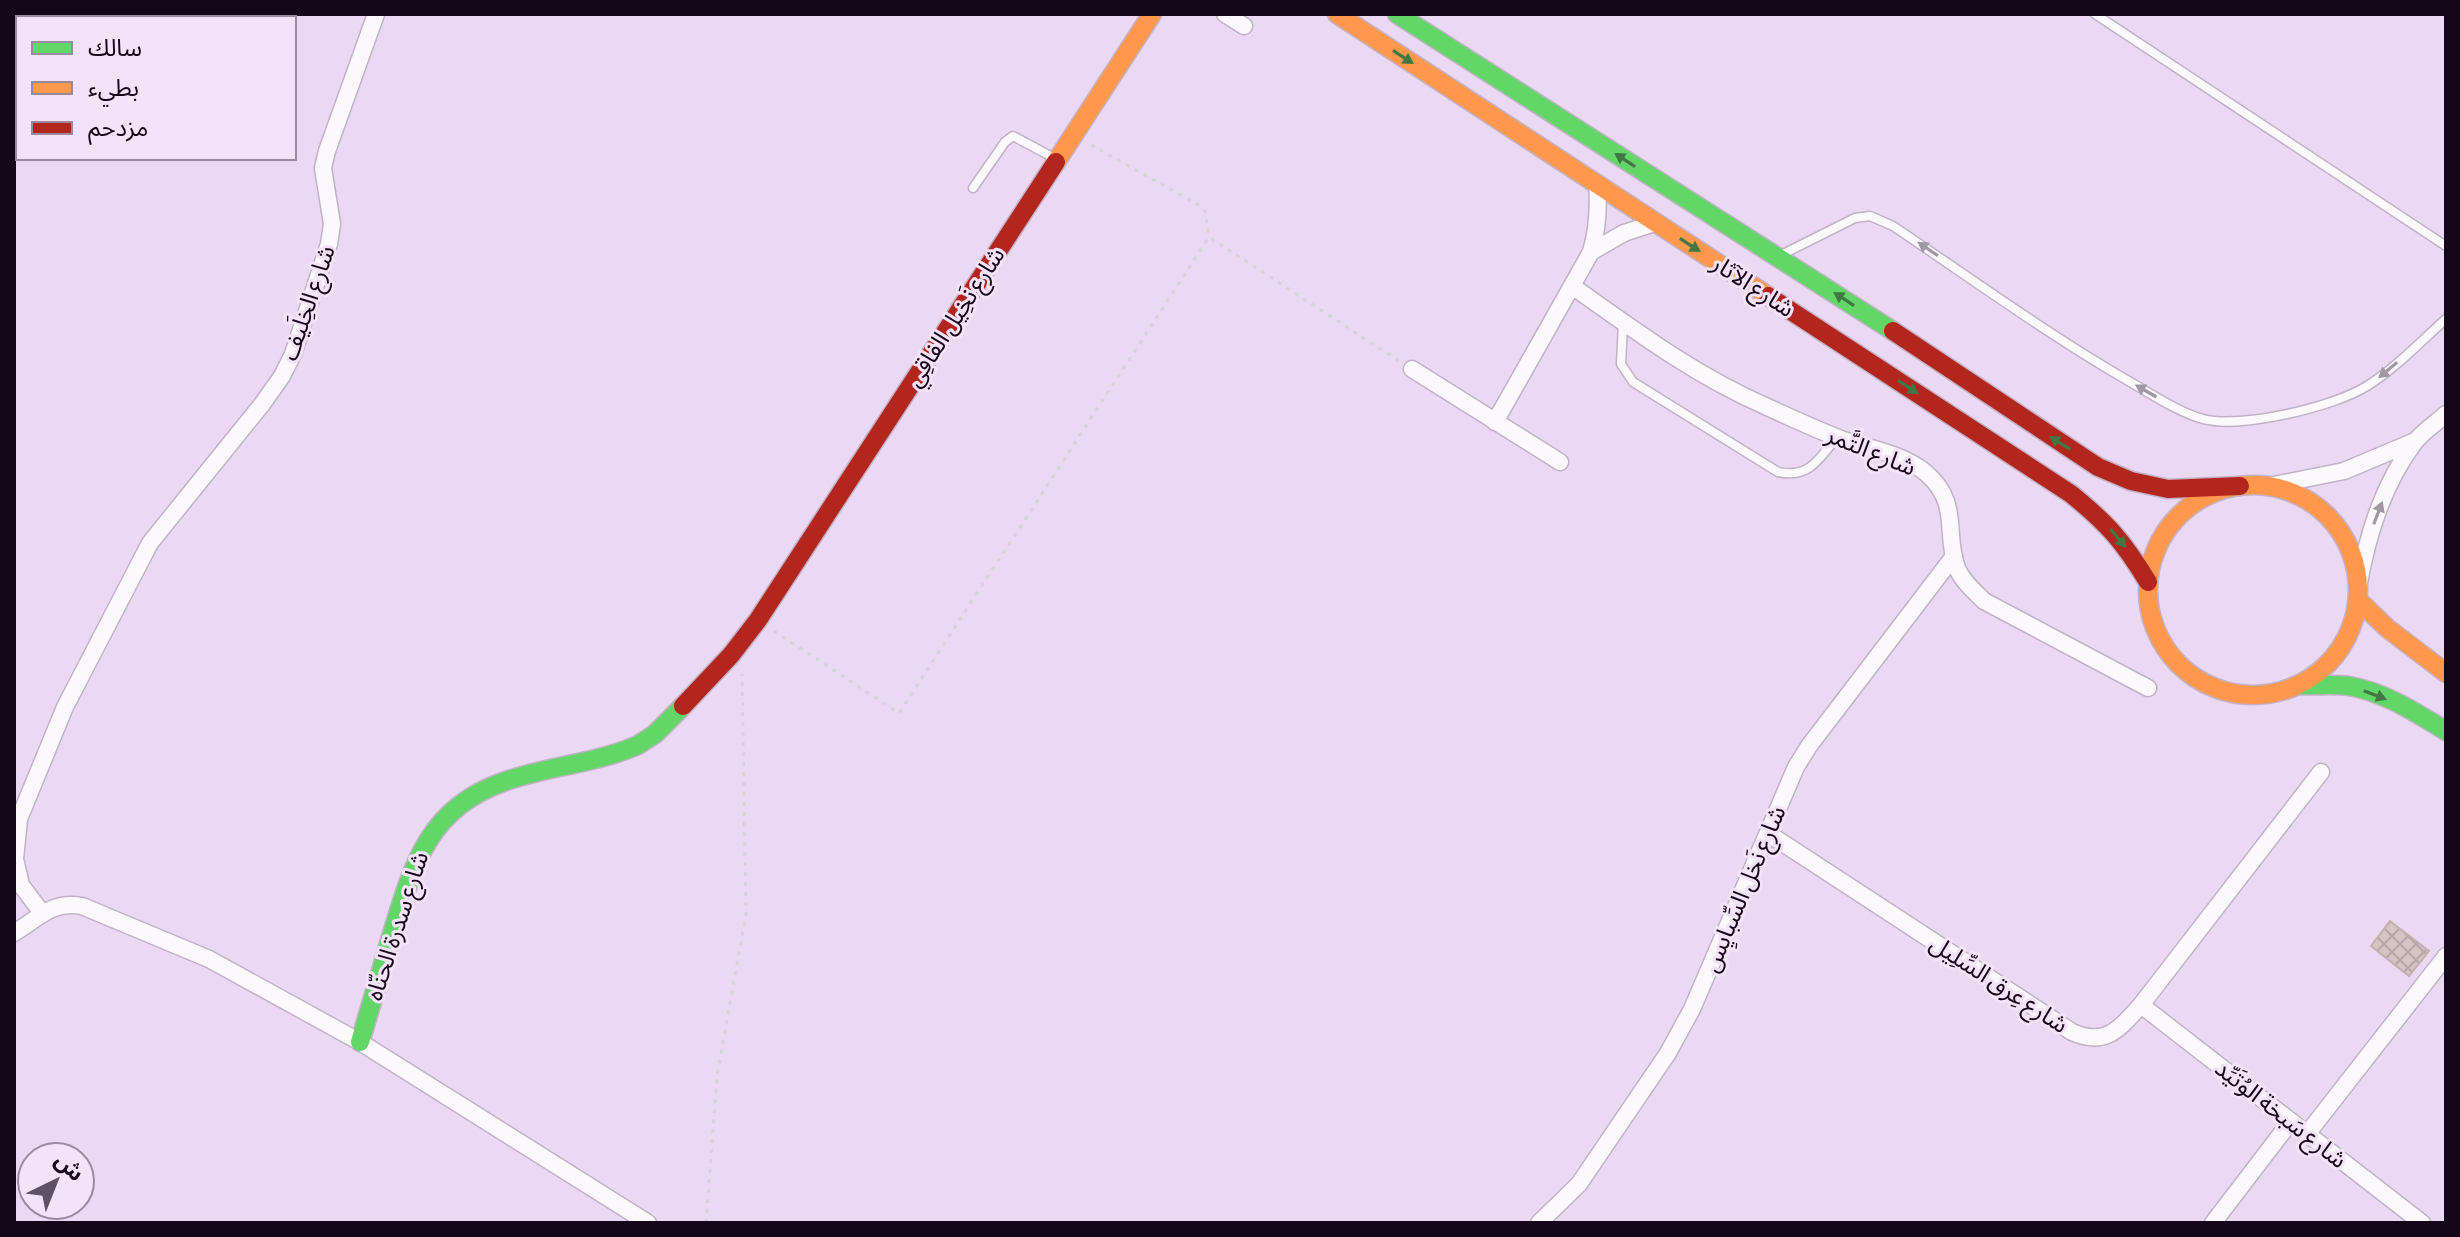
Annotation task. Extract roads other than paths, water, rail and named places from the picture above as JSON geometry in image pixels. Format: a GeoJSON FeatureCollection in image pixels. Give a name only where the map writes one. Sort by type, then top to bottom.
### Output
{"type":"FeatureCollection","features":[{"type":"Feature","properties":{"kind":"street","name":"شارع الخِلَيف"},"geometry":{"type":"LineString","coordinates":[[42,913],[21,885],[15,859],[19,819],[65,707],[150,543],[263,403],[282,376],[302,335],[332,224],[323,168],[376,14]]}},
{"type":"Feature","properties":{"kind":"street","name":"شارع نَخِيل الفاقِي"},"geometry":{"type":"LineString","coordinates":[[758,620],[1152,14]]}},
{"type":"Feature","properties":{"kind":"street"},"geometry":{"type":"LineString","coordinates":[[1225,14],[1244,26]]}},
{"type":"Feature","properties":{"kind":"street","name":"شارع الآثار"},"geometry":{"type":"LineString","coordinates":[[1337,14],[2071,494],[2101,518],[2124,543],[2148,582]]}},
{"type":"Feature","properties":{"kind":"street","name":"شارع الآثار"},"geometry":{"type":"LineString","coordinates":[[1397,14],[2098,467],[2131,481],[2168,489],[2240,486]]}},
{"type":"Feature","properties":{"kind":"street"},"geometry":{"type":"LineString","coordinates":[[1495,422],[1591,252],[1599,206],[1597,183]]}},
{"type":"Feature","properties":{"kind":"street"},"geometry":{"type":"LineString","coordinates":[[1591,252],[1624,233],[1655,223]]}},
{"type":"Feature","properties":{"kind":"street","name":"شارع التَّمر"},"geometry":{"type":"LineString","coordinates":[[1572,286],[1623,323],[1720,384],[1837,437],[1907,462],[1925,472],[1937,485],[1949,508],[1958,571],[1984,601],[2148,688]]}},
{"type":"Feature","properties":{"kind":"street"},"geometry":{"type":"LineString","coordinates":[[1412,369],[1560,462]]}},
{"type":"Feature","properties":{"kind":"street"},"geometry":{"type":"LineString","coordinates":[[2415,442],[2344,471],[2269,486],[2240,486],[2212,493],[2187,507],[2167,528],[2154,554],[2148,582],[2149,609],[2158,636],[2173,659],[2194,677],[2218,690],[2245,695],[2273,694],[2299,685],[2321,671],[2340,651],[2352,627],[2365,550],[2377,512],[2394,476],[2415,442],[2446,414]]}},
{"type":"Feature","properties":{"kind":"street"},"geometry":{"type":"LineString","coordinates":[[2269,486],[2297,495],[2321,511],[2341,533],[2353,560],[2358,594],[2387,628],[2446,673]]}},
{"type":"Feature","properties":{"kind":"street","name":"شارع نَخل السِّبايِس"},"geometry":{"type":"LineString","coordinates":[[1539,1223],[1579,1184],[1668,1053],[1692,1009],[1796,767],[1809,746],[1954,556]]}},
{"type":"Feature","properties":{"kind":"street","name":"شارع سدرة الحنّاه"},"geometry":{"type":"LineString","coordinates":[[360,1042],[411,871],[421,846],[435,825],[458,804],[510,778],[625,750],[648,740],[732,656],[758,620]]}},
{"type":"Feature","properties":{"kind":"street"},"geometry":{"type":"LineString","coordinates":[[2299,685],[2350,686],[2371,692],[2446,731]]}},
{"type":"Feature","properties":{"kind":"street","name":"شارع عِرق السِّلِيل"},"geometry":{"type":"LineString","coordinates":[[1769,834],[2072,1032],[2099,1039],[2124,1023],[2141,1005],[2321,772]]}},
{"type":"Feature","properties":{"kind":"street"},"geometry":{"type":"LineString","coordinates":[[14,933],[55,905],[69,903],[209,959],[360,1042],[648,1223]]}},
{"type":"Feature","properties":{"kind":"street"},"geometry":{"type":"LineString","coordinates":[[2307,1134],[2446,956]]}},
{"type":"Feature","properties":{"kind":"street","name":"شارع سَبخة الوُتَيِّد"},"geometry":{"type":"LineString","coordinates":[[2141,1005],[2422,1223]]}},
{"type":"Feature","properties":{"kind":"street"},"geometry":{"type":"LineString","coordinates":[[2213,1223],[2291,1121]]}},
{"type":"Feature","properties":{"kind":"lane"},"geometry":{"type":"LineString","coordinates":[[2095,14],[2446,246]]}},
{"type":"Feature","properties":{"kind":"lane"},"geometry":{"type":"LineString","coordinates":[[973,188],[1009,137],[1013,136],[1057,160]]}},
{"type":"Feature","properties":{"kind":"lane"},"geometry":{"type":"LineString","coordinates":[[1777,257],[1841,223],[1870,216],[1893,226],[2100,364],[2178,409],[2201,419],[2224,423],[2249,421],[2327,403],[2365,388],[2446,319]]}},
{"type":"Feature","properties":{"kind":"lane"},"geometry":{"type":"LineString","coordinates":[[1623,323],[1621,364],[1633,382],[1778,472],[1791,475],[1806,471],[1837,437]]}}]}
